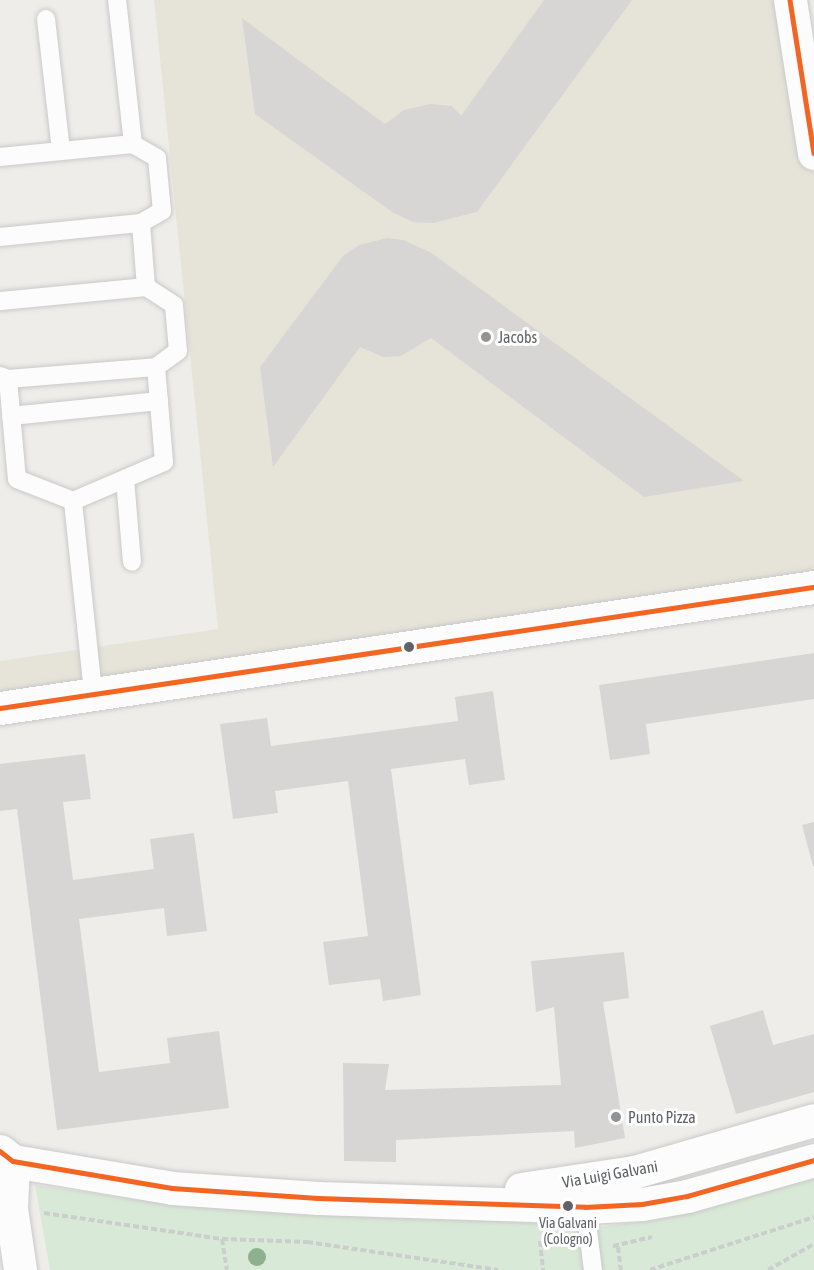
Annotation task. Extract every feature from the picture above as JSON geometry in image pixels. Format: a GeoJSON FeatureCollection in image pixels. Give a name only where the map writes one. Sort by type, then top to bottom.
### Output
{"type":"FeatureCollection","features":[{"type":"Feature","properties":{"kind":"street"},"geometry":{"type":"LineString","coordinates":[[790,0],[814,153]]}},
{"type":"Feature","properties":{"kind":"street"},"geometry":{"type":"LineString","coordinates":[[0,708],[93,692],[814,587]]}},
{"type":"Feature","properties":{"kind":"street","name":"Via Luigi Galvani"},"geometry":{"type":"LineString","coordinates":[[400,1202],[634,1172],[814,1120]]}},
{"type":"Feature","properties":{"kind":"street"},"geometry":{"type":"LineString","coordinates":[[6,1156],[20,1270]]}},
{"type":"Feature","properties":{"kind":"street","name":"Via Luigi Galvani"},"geometry":{"type":"LineString","coordinates":[[6,1156],[172,1188],[400,1202],[585,1207],[642,1204],[687,1196],[814,1160]]}},
{"type":"Feature","properties":{"kind":"lane"},"geometry":{"type":"LineString","coordinates":[[117,0],[133,144]]}},
{"type":"Feature","properties":{"kind":"lane"},"geometry":{"type":"LineString","coordinates":[[46,19],[61,152]]}},
{"type":"Feature","properties":{"kind":"lane"},"geometry":{"type":"LineString","coordinates":[[0,157],[133,144],[157,158],[162,211],[141,224],[0,237]]}},
{"type":"Feature","properties":{"kind":"lane"},"geometry":{"type":"LineString","coordinates":[[141,224],[146,287]]}},
{"type":"Feature","properties":{"kind":"lane"},"geometry":{"type":"LineString","coordinates":[[0,298],[146,287],[174,305],[178,351],[156,367],[4,378],[11,416],[17,479],[73,501],[164,462],[156,367]]}},
{"type":"Feature","properties":{"kind":"lane"},"geometry":{"type":"LineString","coordinates":[[11,416],[159,401]]}},
{"type":"Feature","properties":{"kind":"lane"},"geometry":{"type":"LineString","coordinates":[[124,478],[132,562]]}},
{"type":"Feature","properties":{"kind":"lane"},"geometry":{"type":"LineString","coordinates":[[73,501],[93,692]]}},
{"type":"Feature","properties":{"kind":"lane"},"geometry":{"type":"LineString","coordinates":[[585,1207],[593,1270]]}},
{"type":"Feature","properties":{"kind":"path"},"geometry":{"type":"LineString","coordinates":[[11,1208],[222,1239],[307,1242],[498,1270]]}},
{"type":"Feature","properties":{"kind":"path"},"geometry":{"type":"LineString","coordinates":[[650,1270],[814,1217]]}},
{"type":"Feature","properties":{"kind":"path"},"geometry":{"type":"LineString","coordinates":[[222,1239],[227,1270]]}},
{"type":"Feature","properties":{"kind":"path"},"geometry":{"type":"LineString","coordinates":[[540,1241],[543,1270]]}},
{"type":"Feature","properties":{"kind":"path"},"geometry":{"type":"LineString","coordinates":[[768,1270],[814,1244]]}},
{"type":"Feature","properties":{"kind":"path"},"geometry":{"type":"LineString","coordinates":[[618,1247],[621,1270]]}},
{"type":"Feature","properties":{"kind":"path"},"geometry":{"type":"LineString","coordinates":[[667,1270],[672,1263]]}},
{"type":"Feature","properties":{"kind":"shaded area"},"geometry":{"type":"Polygon","coordinates":[[[154,0],[790,0],[814,153],[814,587],[0,708],[0,661],[218,629],[154,0]]]}},
{"type":"Feature","properties":{"kind":"green space"},"geometry":{"type":"Polygon","coordinates":[[[814,1173],[814,1270],[50,1270],[35,1185],[179,1205],[395,1216],[533,1219],[601,1227],[646,1221],[814,1173]]]}},
{"type":"Feature","properties":{"kind":"building"},"geometry":{"type":"Polygon","coordinates":[[[544,0],[632,0],[477,212],[433,223],[413,222],[392,212],[255,114],[242,18],[385,124],[404,110],[430,104],[452,106],[461,116],[544,0]]]}},
{"type":"Feature","properties":{"kind":"building"},"geometry":{"type":"Polygon","coordinates":[[[387,238],[403,240],[430,252],[744,481],[644,497],[431,338],[401,356],[383,357],[360,347],[273,467],[260,367],[343,256],[359,245],[387,238]]]}},
{"type":"Feature","properties":{"kind":"building"},"geometry":{"type":"Polygon","coordinates":[[[814,653],[814,699],[646,724],[650,754],[610,760],[599,685],[814,653]]]}},
{"type":"Feature","properties":{"kind":"building"},"geometry":{"type":"Polygon","coordinates":[[[493,691],[505,780],[469,785],[465,759],[391,769],[421,995],[383,1001],[380,979],[329,985],[323,942],[368,936],[348,781],[275,791],[278,813],[233,819],[220,724],[267,718],[271,746],[458,721],[455,697],[493,691]]]}},
{"type":"Feature","properties":{"kind":"building"},"geometry":{"type":"Polygon","coordinates":[[[85,754],[91,799],[63,802],[73,880],[154,869],[150,839],[194,833],[207,931],[167,936],[164,908],[79,919],[99,1072],[170,1063],[167,1038],[219,1031],[229,1108],[57,1130],[17,809],[0,811],[0,764],[85,754]]]}},
{"type":"Feature","properties":{"kind":"building"},"geometry":{"type":"Polygon","coordinates":[[[814,822],[814,866],[813,866],[802,825],[814,822]]]}},
{"type":"Feature","properties":{"kind":"building"},"geometry":{"type":"Polygon","coordinates":[[[624,952],[629,998],[603,1002],[625,1138],[575,1148],[574,1131],[396,1140],[396,1162],[344,1161],[343,1063],[389,1064],[385,1090],[561,1085],[554,1007],[536,1012],[531,961],[624,952]]]}},
{"type":"Feature","properties":{"kind":"building"},"geometry":{"type":"Polygon","coordinates":[[[763,1010],[773,1045],[814,1034],[814,1092],[736,1114],[710,1026],[763,1010]]]}},
{"type":"Feature","properties":{"kind":"transit line"},"geometry":{"type":"LineString","coordinates":[[790,0],[814,153]]}},
{"type":"Feature","properties":{"kind":"transit line"},"geometry":{"type":"LineString","coordinates":[[0,708],[814,587]]}},
{"type":"Feature","properties":{"kind":"transit line"},"geometry":{"type":"LineString","coordinates":[[0,1151],[13,1161],[172,1188],[318,1198],[585,1207],[642,1204],[687,1196],[814,1160]]}},
{"type":"Feature","properties":{"kind":"place","name":"Jacobs"},"geometry":{"type":"Point","coordinates":[486,337]}},
{"type":"Feature","properties":{"kind":"place","name":"Punto Pizza"},"geometry":{"type":"Point","coordinates":[616,1117]}},
{"type":"Feature","properties":{"kind":"place","name":"Via Galvani (Cologno)"},"geometry":{"type":"Point","coordinates":[568,1206]}}]}
